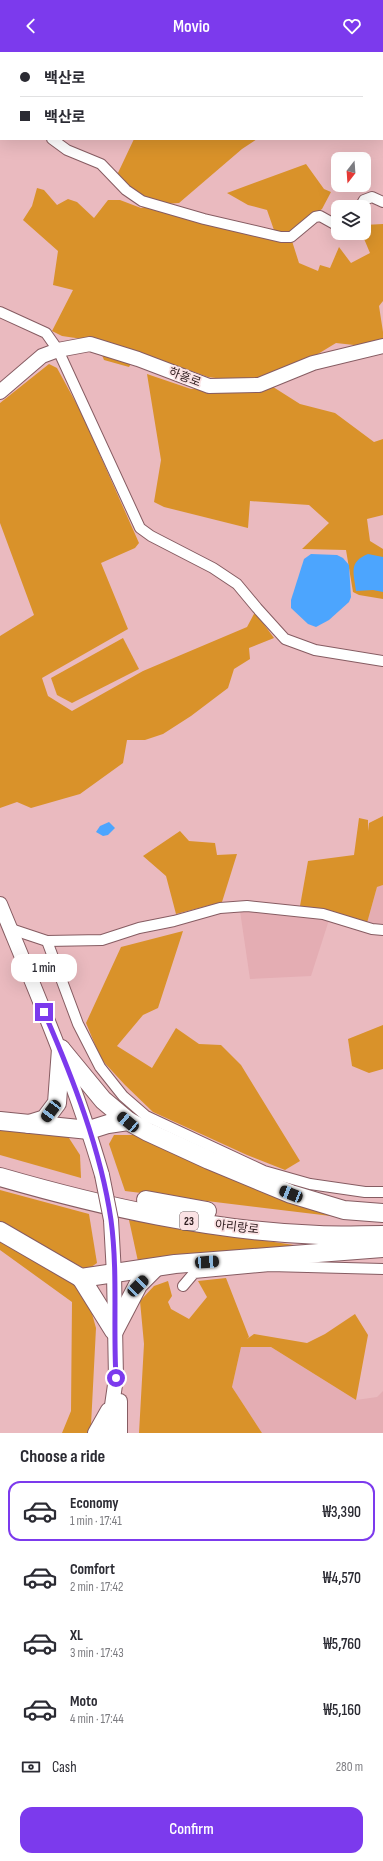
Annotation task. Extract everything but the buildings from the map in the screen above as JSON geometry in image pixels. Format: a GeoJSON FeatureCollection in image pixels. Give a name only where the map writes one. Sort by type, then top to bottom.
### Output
{"type":"FeatureCollection","features":[{"type":"Feature","properties":{"kind":"highway"},"geometry":{"type":"LineString","coordinates":[[61,1049],[103,1100],[128,1122],[202,1157],[291,1194],[344,1210],[383,1213]]}},
{"type":"Feature","properties":{"kind":"highway"},"geometry":{"type":"LineString","coordinates":[[29,1124],[45,1119],[57,1103],[61,1049]]}},
{"type":"Feature","properties":{"kind":"highway"},"geometry":{"type":"LineString","coordinates":[[0,1121],[89,1130],[108,1124],[128,1122]]}},
{"type":"Feature","properties":{"kind":"highway","name":"아리랑로"},"geometry":{"type":"LineString","coordinates":[[0,1166],[116,1195],[219,1213],[314,1223],[383,1226]]}},
{"type":"Feature","properties":{"kind":"highway","name":"아리랑로"},"geometry":{"type":"LineString","coordinates":[[0,1177],[73,1197],[176,1219],[235,1227],[318,1235],[383,1235]]}},
{"type":"Feature","properties":{"kind":"highway"},"geometry":{"type":"LineString","coordinates":[[0,1231],[81,1278],[114,1331]]}},
{"type":"Feature","properties":{"kind":"highway"},"geometry":{"type":"LineString","coordinates":[[81,1278],[175,1264],[383,1248]]}},
{"type":"Feature","properties":{"kind":"highway"},"geometry":{"type":"LineString","coordinates":[[114,1331],[138,1286],[156,1268]]}},
{"type":"Feature","properties":{"kind":"main road","name":"하흥로"},"geometry":{"type":"LineString","coordinates":[[0,392],[42,356],[58,350],[90,344],[138,359],[209,386],[259,385],[313,364],[383,346]]}},
{"type":"Feature","properties":{"kind":"main road"},"geometry":{"type":"LineString","coordinates":[[0,904],[61,1049],[89,1130],[102,1175],[111,1220],[114,1274],[116,1378],[108,1433]]}},
{"type":"Feature","properties":{"kind":"main road"},"geometry":{"type":"LineString","coordinates":[[116,1378],[120,1391],[120,1433]]}},
{"type":"Feature","properties":{"kind":"main road"},"geometry":{"type":"LineString","coordinates":[[95,1433],[112,1403]]}},
{"type":"Feature","properties":{"kind":"street"},"geometry":{"type":"LineString","coordinates":[[53,140],[67,150],[101,164],[126,190],[142,201],[204,219],[281,237],[291,237],[315,217],[320,216],[331,222]]}},
{"type":"Feature","properties":{"kind":"street"},"geometry":{"type":"LineString","coordinates":[[364,200],[372,197],[383,202]]}},
{"type":"Feature","properties":{"kind":"street"},"geometry":{"type":"LineString","coordinates":[[0,312],[46,333],[58,350],[140,528],[151,536],[213,568],[238,584],[284,639],[315,650],[383,661]]}},
{"type":"Feature","properties":{"kind":"street"},"geometry":{"type":"LineString","coordinates":[[11,930],[47,941],[102,940],[139,928],[174,921],[220,908],[247,906],[323,914],[372,929],[383,930]]}},
{"type":"Feature","properties":{"kind":"street"},"geometry":{"type":"LineString","coordinates":[[47,941],[78,1024],[100,1067],[123,1096],[146,1116],[264,1171],[310,1184],[365,1192],[383,1192]]}},
{"type":"Feature","properties":{"kind":"street"},"geometry":{"type":"LineString","coordinates":[[183,1286],[194,1273],[270,1266],[383,1269]]}},
{"type":"Feature","properties":{"kind":"shaded area"},"geometry":{"type":"Polygon","coordinates":[[[134,140],[256,140],[242,149],[179,203],[164,204],[142,197],[117,175],[134,140]]]}},
{"type":"Feature","properties":{"kind":"shaded area"},"geometry":{"type":"Polygon","coordinates":[[[306,164],[324,189],[331,192],[322,209],[287,233],[275,233],[267,210],[248,205],[227,193],[306,164]]]}},
{"type":"Feature","properties":{"kind":"shaded area"},"geometry":{"type":"Polygon","coordinates":[[[37,188],[44,190],[57,205],[68,199],[77,202],[94,218],[108,200],[120,200],[141,208],[145,207],[246,234],[278,241],[292,241],[299,263],[318,271],[320,265],[330,268],[339,247],[351,263],[370,253],[365,240],[371,240],[371,225],[383,224],[383,301],[379,306],[383,343],[363,346],[336,343],[308,360],[264,380],[247,382],[208,377],[138,352],[129,367],[104,360],[96,341],[62,336],[52,331],[73,290],[53,285],[58,251],[23,220],[32,206],[37,188]]]}},
{"type":"Feature","properties":{"kind":"shaded area"},"geometry":{"type":"Polygon","coordinates":[[[49,364],[57,368],[81,412],[139,543],[135,548],[101,563],[128,629],[42,678],[48,696],[72,711],[143,671],[247,627],[255,612],[274,638],[249,648],[250,659],[234,669],[228,688],[191,716],[163,734],[145,740],[127,740],[123,763],[80,794],[31,808],[17,802],[0,808],[0,636],[34,615],[0,523],[0,403],[49,364]]]}},
{"type":"Feature","properties":{"kind":"shaded area"},"geometry":{"type":"Polygon","coordinates":[[[147,374],[191,389],[254,390],[270,385],[300,404],[335,413],[374,442],[383,439],[383,515],[367,519],[370,541],[383,549],[383,599],[359,595],[353,592],[346,550],[302,549],[329,523],[309,505],[250,501],[248,528],[164,507],[154,502],[161,460],[147,374]]]}},
{"type":"Feature","properties":{"kind":"shaded area"},"geometry":{"type":"Polygon","coordinates":[[[123,638],[139,669],[72,703],[57,695],[51,678],[123,638]]]}},
{"type":"Feature","properties":{"kind":"shaded area"},"geometry":{"type":"Polygon","coordinates":[[[383,816],[383,885],[377,887],[367,923],[300,906],[308,861],[354,855],[359,818],[368,820],[368,831],[369,823],[383,816]]]}},
{"type":"Feature","properties":{"kind":"shaded area"},"geometry":{"type":"Polygon","coordinates":[[[180,831],[189,841],[215,843],[217,855],[237,854],[222,902],[176,914],[166,876],[143,856],[180,831]]]}},
{"type":"Feature","properties":{"kind":"shaded area"},"geometry":{"type":"Polygon","coordinates":[[[383,885],[383,931],[367,923],[377,887],[383,885]]]}},
{"type":"Feature","properties":{"kind":"shaded area"},"geometry":{"type":"Polygon","coordinates":[[[240,911],[329,920],[311,976],[250,979],[240,911]]]}},
{"type":"Feature","properties":{"kind":"shaded area"},"geometry":{"type":"Polygon","coordinates":[[[183,931],[158,1008],[143,1015],[117,1046],[152,1068],[176,1028],[199,1044],[221,1045],[241,1065],[300,1161],[285,1170],[247,1155],[153,1112],[101,1059],[86,1023],[121,947],[183,931]]]}},
{"type":"Feature","properties":{"kind":"shaded area"},"geometry":{"type":"Polygon","coordinates":[[[383,1025],[383,1069],[369,1073],[352,1066],[348,1039],[383,1025]]]}},
{"type":"Feature","properties":{"kind":"shaded area"},"geometry":{"type":"Polygon","coordinates":[[[0,1127],[67,1135],[80,1155],[81,1178],[0,1155],[0,1127]]]}},
{"type":"Feature","properties":{"kind":"shaded area"},"geometry":{"type":"Polygon","coordinates":[[[114,1135],[138,1135],[339,1217],[125,1191],[109,1144],[114,1135]]]}},
{"type":"Feature","properties":{"kind":"shaded area"},"geometry":{"type":"Polygon","coordinates":[[[0,1190],[89,1214],[97,1263],[87,1270],[0,1223],[0,1190]]]}},
{"type":"Feature","properties":{"kind":"shaded area"},"geometry":{"type":"Polygon","coordinates":[[[129,1220],[314,1248],[139,1266],[129,1220]]]}},
{"type":"Feature","properties":{"kind":"shaded area"},"geometry":{"type":"Polygon","coordinates":[[[0,1240],[74,1281],[91,1310],[96,1328],[91,1425],[89,1433],[62,1433],[71,1411],[72,1302],[0,1250],[0,1240]]]}},
{"type":"Feature","properties":{"kind":"shaded area"},"geometry":{"type":"Polygon","coordinates":[[[226,1278],[249,1337],[247,1339],[254,1334],[307,1343],[325,1334],[355,1314],[368,1335],[356,1400],[271,1347],[241,1347],[232,1387],[262,1433],[139,1433],[144,1344],[140,1301],[154,1286],[168,1281],[172,1296],[168,1302],[171,1309],[189,1319],[207,1297],[198,1281],[226,1278]]]}},
{"type":"Feature","properties":{"kind":"shaded area"},"geometry":{"type":"Polygon","coordinates":[[[241,1347],[271,1347],[356,1400],[377,1397],[383,1391],[383,1433],[262,1433],[232,1387],[241,1347]]]}},
{"type":"Feature","properties":{"kind":"water"},"geometry":{"type":"Polygon","coordinates":[[[311,554],[337,555],[343,558],[349,565],[351,597],[349,602],[329,620],[316,627],[308,624],[291,608],[291,600],[304,559],[311,554]]]}},
{"type":"Feature","properties":{"kind":"water"},"geometry":{"type":"Polygon","coordinates":[[[368,554],[383,557],[383,592],[373,590],[356,591],[354,573],[355,564],[362,557],[368,554]]]}},
{"type":"Feature","properties":{"kind":"water"},"geometry":{"type":"Polygon","coordinates":[[[109,822],[115,828],[108,835],[103,836],[96,832],[100,826],[109,822]]]}},
{"type":"Feature","properties":{"kind":"route"},"geometry":{"type":"LineString","coordinates":[[44,1012],[61,1049],[89,1130],[102,1175],[111,1220],[114,1274],[116,1378]]}}]}
